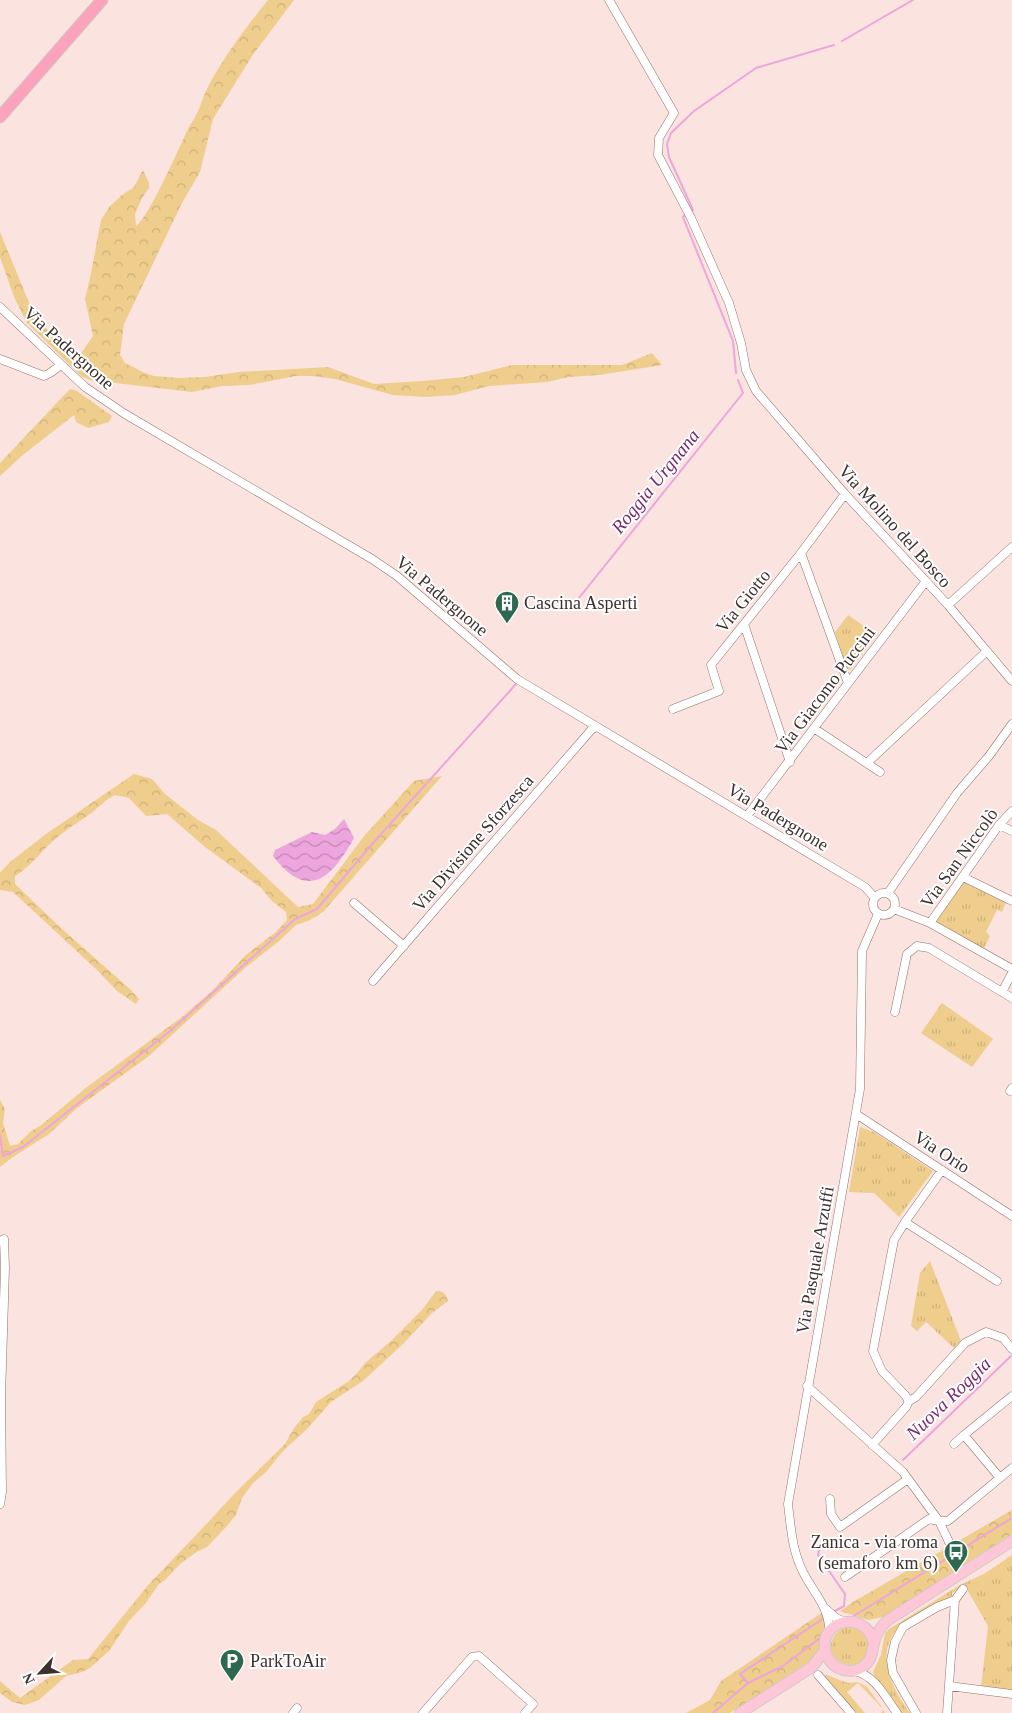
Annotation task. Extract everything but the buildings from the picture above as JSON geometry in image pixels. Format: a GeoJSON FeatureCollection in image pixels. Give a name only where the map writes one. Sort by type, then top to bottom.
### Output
{"type":"FeatureCollection","features":[{"type":"Feature","properties":{"kind":"highway"},"geometry":{"type":"LineString","coordinates":[[0,117],[102,0]]}},
{"type":"Feature","properties":{"kind":"main road"},"geometry":{"type":"LineString","coordinates":[[740,1713],[815,1671],[820,1665],[834,1666],[846,1671],[852,1671],[864,1666],[872,1656],[879,1630],[888,1620],[1012,1541]]}},
{"type":"Feature","properties":{"kind":"main road"},"geometry":{"type":"LineString","coordinates":[[864,1627],[888,1620]]}},
{"type":"Feature","properties":{"kind":"main road"},"geometry":{"type":"LineString","coordinates":[[815,1671],[825,1650],[826,1637],[839,1624],[845,1622],[859,1623],[869,1631],[874,1643]]}},
{"type":"Feature","properties":{"kind":"main road"},"geometry":{"type":"LineString","coordinates":[[825,1650],[834,1666]]}},
{"type":"Feature","properties":{"kind":"street","name":"Via Molino del Bosco"},"geometry":{"type":"LineString","coordinates":[[608,0],[674,113],[659,138],[658,155],[691,218],[729,303],[741,343],[746,370],[756,391],[845,494],[948,605],[1012,681]]}},
{"type":"Feature","properties":{"kind":"street","name":"Via Padergnone"},"geometry":{"type":"LineString","coordinates":[[2,311],[85,387],[125,414],[372,559],[397,576],[517,679],[865,887],[874,897]]}},
{"type":"Feature","properties":{"kind":"street"},"geometry":{"type":"LineString","coordinates":[[0,359],[44,376],[61,365]]}},
{"type":"Feature","properties":{"kind":"street","name":"Via Giotto"},"geometry":{"type":"LineString","coordinates":[[673,709],[719,691],[711,666],[801,553],[845,494]]}},
{"type":"Feature","properties":{"kind":"street"},"geometry":{"type":"LineString","coordinates":[[948,605],[1012,547]]}},
{"type":"Feature","properties":{"kind":"street"},"geometry":{"type":"LineString","coordinates":[[801,553],[848,683]]}},
{"type":"Feature","properties":{"kind":"street","name":"Via Giacomo Puccini"},"geometry":{"type":"LineString","coordinates":[[747,816],[926,581]]}},
{"type":"Feature","properties":{"kind":"street"},"geometry":{"type":"LineString","coordinates":[[744,624],[790,762]]}},
{"type":"Feature","properties":{"kind":"street"},"geometry":{"type":"LineString","coordinates":[[867,763],[987,651]]}},
{"type":"Feature","properties":{"kind":"street"},"geometry":{"type":"LineString","coordinates":[[888,893],[957,793],[990,756],[1012,724]]}},
{"type":"Feature","properties":{"kind":"street","name":"Via Divisione Sforzesca"},"geometry":{"type":"LineString","coordinates":[[373,981],[592,729],[597,727]]}},
{"type":"Feature","properties":{"kind":"street"},"geometry":{"type":"LineString","coordinates":[[815,729],[880,772]]}},
{"type":"Feature","properties":{"kind":"street","name":"Via San Niccolò"},"geometry":{"type":"LineString","coordinates":[[930,923],[999,825],[1012,811]]}},
{"type":"Feature","properties":{"kind":"street"},"geometry":{"type":"LineString","coordinates":[[999,825],[1012,831]]}},
{"type":"Feature","properties":{"kind":"street"},"geometry":{"type":"LineString","coordinates":[[963,877],[1010,900]]}},
{"type":"Feature","properties":{"kind":"street"},"geometry":{"type":"LineString","coordinates":[[882,892],[888,893],[894,899],[894,909],[884,915],[878,914],[872,906],[874,897],[882,892]]}},
{"type":"Feature","properties":{"kind":"street"},"geometry":{"type":"LineString","coordinates":[[354,903],[404,946]]}},
{"type":"Feature","properties":{"kind":"street"},"geometry":{"type":"LineString","coordinates":[[894,909],[930,923],[1012,969]]}},
{"type":"Feature","properties":{"kind":"street","name":"Via Pasquale Arzuffi"},"geometry":{"type":"LineString","coordinates":[[829,1632],[829,1620],[803,1572],[792,1543],[788,1504],[860,1089],[862,951],[878,914]]}},
{"type":"Feature","properties":{"kind":"street"},"geometry":{"type":"LineString","coordinates":[[895,1012],[907,954],[917,946],[929,948],[1012,998]]}},
{"type":"Feature","properties":{"kind":"street"},"geometry":{"type":"LineString","coordinates":[[1002,992],[1012,973]]}},
{"type":"Feature","properties":{"kind":"street","name":"Via Orio"},"geometry":{"type":"LineString","coordinates":[[856,1114],[1012,1216]]}},
{"type":"Feature","properties":{"kind":"street"},"geometry":{"type":"LineString","coordinates":[[909,1402],[905,1395],[882,1371],[873,1351],[894,1240],[942,1170]]}},
{"type":"Feature","properties":{"kind":"street"},"geometry":{"type":"LineString","coordinates":[[905,1222],[997,1281]]}},
{"type":"Feature","properties":{"kind":"street"},"geometry":{"type":"LineString","coordinates":[[0,1504],[2,1492],[1,1397],[5,1268],[2,1240]]}},
{"type":"Feature","properties":{"kind":"street"},"geometry":{"type":"LineString","coordinates":[[872,1445],[909,1402],[916,1397],[965,1343],[986,1332],[1003,1338],[1012,1349]]}},
{"type":"Feature","properties":{"kind":"street"},"geometry":{"type":"LineString","coordinates":[[807,1386],[903,1472],[938,1521],[948,1542]]}},
{"type":"Feature","properties":{"kind":"street"},"geometry":{"type":"LineString","coordinates":[[954,1444],[1012,1396]]}},
{"type":"Feature","properties":{"kind":"street"},"geometry":{"type":"LineString","coordinates":[[964,1436],[1000,1478]]}},
{"type":"Feature","properties":{"kind":"street"},"geometry":{"type":"LineString","coordinates":[[845,1577],[929,1519],[948,1521],[1012,1468]]}},
{"type":"Feature","properties":{"kind":"street"},"geometry":{"type":"LineString","coordinates":[[830,1499],[831,1514],[840,1527],[908,1479]]}},
{"type":"Feature","properties":{"kind":"street"},"geometry":{"type":"LineString","coordinates":[[947,1713],[956,1600],[963,1589]]}},
{"type":"Feature","properties":{"kind":"street"},"geometry":{"type":"LineString","coordinates":[[916,1713],[893,1673],[891,1660],[895,1642],[903,1627],[937,1607],[956,1600]]}},
{"type":"Feature","properties":{"kind":"street","name":"Via Pasquale Arzuffi"},"geometry":{"type":"LineString","coordinates":[[823,1606],[833,1616],[845,1622]]}},
{"type":"Feature","properties":{"kind":"street"},"geometry":{"type":"LineString","coordinates":[[423,1713],[472,1657],[479,1656],[533,1704],[524,1713]]}},
{"type":"Feature","properties":{"kind":"street"},"geometry":{"type":"LineString","coordinates":[[868,1662],[875,1683]]}},
{"type":"Feature","properties":{"kind":"street"},"geometry":{"type":"LineString","coordinates":[[815,1671],[851,1713]]}},
{"type":"Feature","properties":{"kind":"street"},"geometry":{"type":"LineString","coordinates":[[852,1671],[866,1674],[897,1713]]}},
{"type":"Feature","properties":{"kind":"street"},"geometry":{"type":"LineString","coordinates":[[949,1686],[1012,1694]]}},
{"type":"Feature","properties":{"kind":"green space"},"geometry":{"type":"Polygon","coordinates":[[[268,0],[294,0],[252,56],[213,119],[200,172],[182,203],[124,324],[120,355],[125,363],[154,376],[179,378],[205,377],[239,372],[328,367],[374,384],[464,377],[512,365],[622,365],[652,353],[662,365],[599,375],[569,377],[547,382],[489,386],[455,395],[427,397],[393,395],[335,379],[313,376],[296,376],[249,385],[222,386],[192,392],[90,380],[81,376],[27,323],[14,297],[0,257],[0,232],[30,305],[42,324],[77,359],[93,336],[85,299],[101,220],[110,206],[134,187],[143,170],[149,183],[149,188],[135,214],[136,226],[142,220],[165,179],[210,83],[237,40],[268,0]]]}},
{"type":"Feature","properties":{"kind":"green space"},"geometry":{"type":"Polygon","coordinates":[[[70,389],[77,391],[112,416],[109,422],[88,428],[76,422],[74,415],[24,454],[0,476],[0,463],[70,389]]]}},
{"type":"Feature","properties":{"kind":"green space"},"geometry":{"type":"Polygon","coordinates":[[[848,615],[877,635],[850,670],[847,670],[835,632],[848,615]]]}},
{"type":"Feature","properties":{"kind":"green space"},"geometry":{"type":"Polygon","coordinates":[[[134,774],[152,779],[165,794],[198,820],[216,830],[298,907],[313,904],[365,835],[414,781],[442,776],[323,912],[308,921],[296,925],[246,967],[149,1056],[77,1108],[49,1134],[0,1167],[0,1100],[5,1109],[3,1123],[10,1146],[18,1144],[31,1131],[40,1126],[87,1087],[182,1017],[212,991],[246,955],[276,932],[287,920],[286,912],[272,901],[261,888],[205,847],[167,814],[146,816],[129,798],[115,795],[52,842],[15,876],[15,884],[62,929],[131,990],[139,999],[136,1004],[117,991],[13,892],[0,890],[0,873],[10,862],[46,834],[134,774]]]}},
{"type":"Feature","properties":{"kind":"green space"},"geometry":{"type":"Polygon","coordinates":[[[964,882],[1006,902],[1002,912],[997,910],[986,932],[990,936],[983,950],[935,923],[964,882]]]}},
{"type":"Feature","properties":{"kind":"green space"},"geometry":{"type":"Polygon","coordinates":[[[942,1003],[993,1039],[972,1067],[921,1033],[942,1003]]]}},
{"type":"Feature","properties":{"kind":"green space"},"geometry":{"type":"Polygon","coordinates":[[[860,1127],[874,1132],[933,1171],[899,1217],[874,1193],[849,1192],[860,1127]]]}},
{"type":"Feature","properties":{"kind":"green space"},"geometry":{"type":"Polygon","coordinates":[[[930,1261],[961,1341],[954,1348],[926,1322],[917,1331],[911,1326],[920,1273],[930,1261]]]}},
{"type":"Feature","properties":{"kind":"green space"},"geometry":{"type":"Polygon","coordinates":[[[436,1291],[444,1293],[448,1301],[432,1313],[404,1343],[363,1381],[331,1402],[307,1429],[283,1451],[266,1472],[253,1483],[242,1498],[236,1515],[226,1527],[207,1547],[180,1564],[159,1584],[145,1604],[129,1621],[109,1651],[90,1668],[66,1676],[39,1700],[25,1705],[12,1702],[0,1693],[0,1681],[20,1698],[73,1660],[88,1659],[149,1584],[235,1493],[285,1444],[294,1428],[303,1417],[309,1414],[316,1402],[349,1381],[365,1363],[391,1341],[422,1310],[436,1291]]]}},
{"type":"Feature","properties":{"kind":"green space"},"geometry":{"type":"Polygon","coordinates":[[[1012,1510],[1012,1534],[883,1617],[868,1620],[840,1611],[853,1602],[1012,1510]]]}},
{"type":"Feature","properties":{"kind":"green space"},"geometry":{"type":"Polygon","coordinates":[[[1012,1555],[1012,1691],[981,1687],[988,1626],[965,1586],[952,1593],[952,1596],[911,1618],[891,1638],[887,1649],[888,1671],[897,1694],[910,1713],[899,1713],[877,1682],[873,1672],[881,1655],[885,1633],[960,1585],[984,1574],[1012,1555]]]}},
{"type":"Feature","properties":{"kind":"green space"},"geometry":{"type":"Polygon","coordinates":[[[823,1612],[829,1622],[823,1645],[815,1658],[730,1713],[686,1713],[710,1700],[721,1681],[823,1612]]]}},
{"type":"Feature","properties":{"kind":"green space"},"geometry":{"type":"Polygon","coordinates":[[[850,1627],[863,1633],[869,1646],[863,1659],[850,1665],[837,1659],[831,1646],[837,1633],[850,1627]]]}},
{"type":"Feature","properties":{"kind":"green space"},"geometry":{"type":"Polygon","coordinates":[[[827,1675],[849,1683],[858,1682],[867,1687],[884,1710],[858,1683],[847,1692],[865,1713],[856,1713],[822,1676],[827,1675]]]}},
{"type":"Feature","properties":{"kind":"water"},"geometry":{"type":"Polygon","coordinates":[[[344,819],[354,838],[337,864],[318,879],[308,881],[297,878],[286,870],[273,856],[275,850],[312,832],[325,835],[335,829],[344,819]]]}},
{"type":"Feature","properties":{"kind":"waterway"},"geometry":{"type":"LineString","coordinates":[[842,41],[913,0]]}},
{"type":"Feature","properties":{"kind":"waterway"},"geometry":{"type":"LineString","coordinates":[[692,211],[669,157],[667,144],[671,133],[694,111],[756,68],[834,45]]}},
{"type":"Feature","properties":{"kind":"waterway"},"geometry":{"type":"LineString","coordinates":[[685,215],[683,217],[733,341],[736,373]]}},
{"type":"Feature","properties":{"kind":"waterway","name":"Roggia Urgnana"},"geometry":{"type":"LineString","coordinates":[[579,598],[743,393],[738,380]]}},
{"type":"Feature","properties":{"kind":"waterway"},"geometry":{"type":"LineString","coordinates":[[0,1135],[3,1156],[23,1147],[170,1031],[295,919],[317,909],[373,843],[516,684]]}},
{"type":"Feature","properties":{"kind":"waterway","name":"Nuova Roggia"},"geometry":{"type":"LineString","coordinates":[[903,1460],[1011,1356]]}},
{"type":"Feature","properties":{"kind":"waterway"},"geometry":{"type":"LineString","coordinates":[[852,1617],[1012,1518]]}},
{"type":"Feature","properties":{"kind":"waterway","name":"Nuova Roggia"},"geometry":{"type":"LineString","coordinates":[[820,1545],[818,1555],[845,1594],[844,1606],[833,1612]]}},
{"type":"Feature","properties":{"kind":"waterway","name":"Nuova Roggia"},"geometry":{"type":"LineString","coordinates":[[748,1683],[740,1674],[824,1618]]}},
{"type":"Feature","properties":{"kind":"waterway"},"geometry":{"type":"LineString","coordinates":[[713,1713],[748,1683],[783,1666],[820,1638]]}},
{"type":"Feature","properties":{"kind":"place","name":"Cascina Asperti"},"geometry":{"type":"Point","coordinates":[507,624]}},
{"type":"Feature","properties":{"kind":"place","name":"Zanica - via roma (semaforo km 6)"},"geometry":{"type":"Point","coordinates":[956,1573]}},
{"type":"Feature","properties":{"kind":"place","name":"ParkToAir"},"geometry":{"type":"Point","coordinates":[232,1682]}}]}
